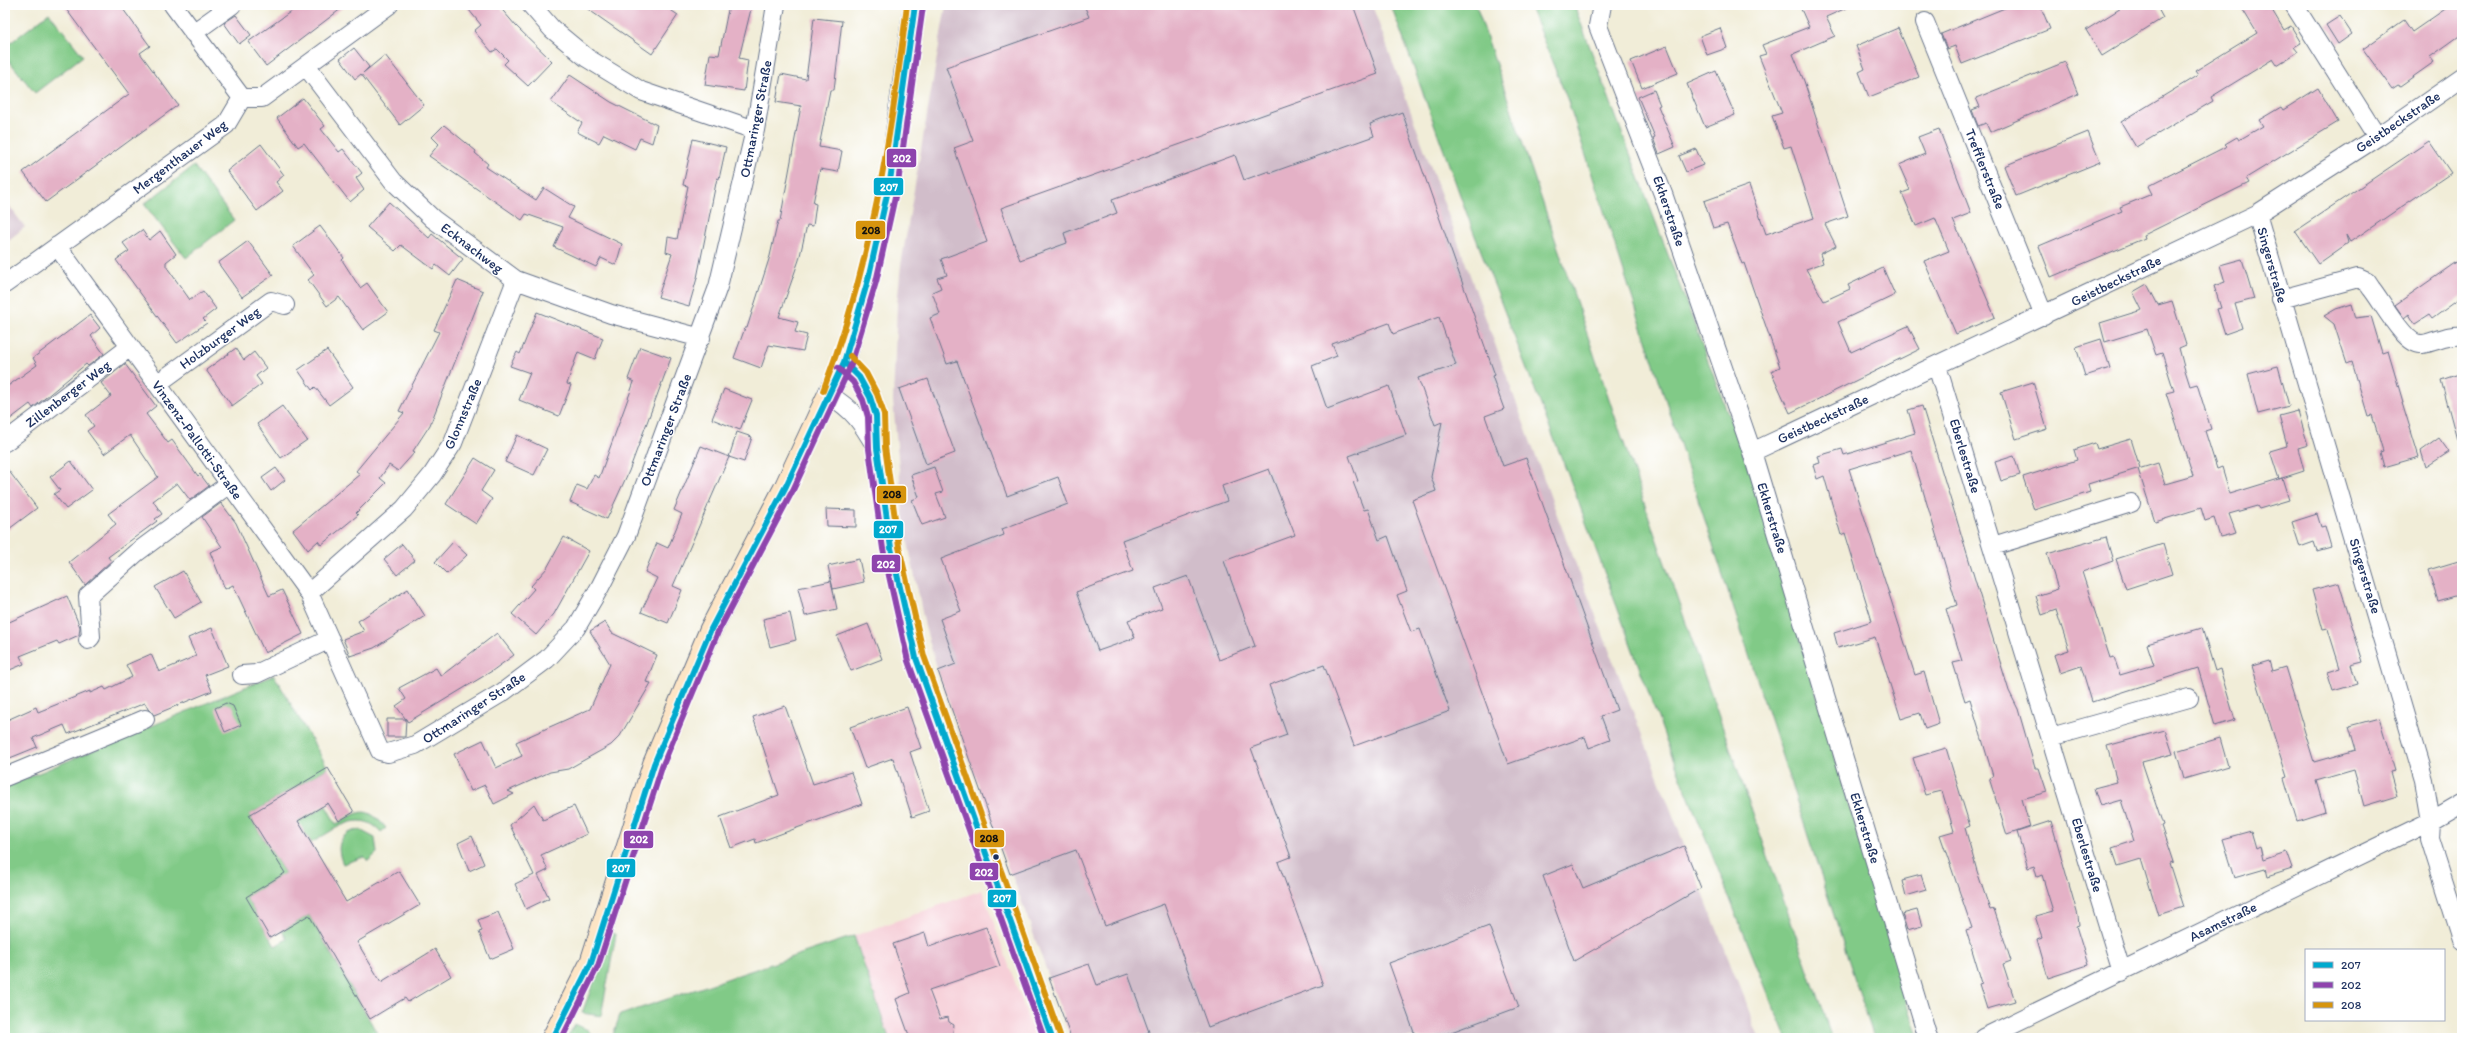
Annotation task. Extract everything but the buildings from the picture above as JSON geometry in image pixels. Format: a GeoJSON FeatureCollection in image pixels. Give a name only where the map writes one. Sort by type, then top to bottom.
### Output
{"type":"FeatureCollection","features":[{"type":"Feature","properties":{"kind":"main road"},"geometry":{"type":"LineString","coordinates":[[553,1038],[591,963],[654,764],[711,629],[786,486],[830,395],[844,362],[868,280],[890,180],[915,5]]}},
{"type":"Feature","properties":{"kind":"street"},"geometry":{"type":"LineString","coordinates":[[172,5],[242,98],[262,98],[389,5]]}},
{"type":"Feature","properties":{"kind":"street"},"geometry":{"type":"LineString","coordinates":[[193,33],[232,5]]}},
{"type":"Feature","properties":{"kind":"street"},"geometry":{"type":"LineString","coordinates":[[531,5],[552,29],[587,58],[641,91],[755,130]]}},
{"type":"Feature","properties":{"kind":"street","name":"Ottmaringer Straße"},"geometry":{"type":"LineString","coordinates":[[394,752],[416,745],[503,692],[547,659],[576,628],[626,536],[718,287],[755,130],[776,5]]}},
{"type":"Feature","properties":{"kind":"street","name":"Ekherstraße"},"geometry":{"type":"LineString","coordinates":[[1602,5],[1598,26],[1663,194],[1752,452],[1928,1038]]}},
{"type":"Feature","properties":{"kind":"street"},"geometry":{"type":"LineString","coordinates":[[2294,5],[2378,137]]}},
{"type":"Feature","properties":{"kind":"street","name":"Trefflerstraße"},"geometry":{"type":"LineString","coordinates":[[1925,22],[2044,316]]}},
{"type":"Feature","properties":{"kind":"street","name":"Ecknachweg"},"geometry":{"type":"LineString","coordinates":[[306,66],[393,182],[434,219],[516,280],[611,314],[700,338]]}},
{"type":"Feature","properties":{"kind":"street","name":"Geistbeckstraße"},"geometry":{"type":"LineString","coordinates":[[1752,452],[2044,316],[2257,214],[2378,137],[2462,78]]}},
{"type":"Feature","properties":{"kind":"street","name":"Mergenthauer Weg"},"geometry":{"type":"LineString","coordinates":[[5,284],[226,125],[242,98]]}},
{"type":"Feature","properties":{"kind":"street","name":"Singerstraße"},"geometry":{"type":"LineString","coordinates":[[2257,214],[2422,772],[2431,821],[2430,839],[2462,940]]}},
{"type":"Feature","properties":{"kind":"street","name":"Vinzenz-Pallotti-Straße"},"geometry":{"type":"LineString","coordinates":[[56,246],[309,593],[377,746],[380,750],[388,753],[394,752]]}},
{"type":"Feature","properties":{"kind":"street"},"geometry":{"type":"LineString","coordinates":[[2281,299],[2358,278],[2367,282],[2409,340],[2420,344],[2452,336],[2462,336]]}},
{"type":"Feature","properties":{"kind":"street","name":"Glonnstraße"},"geometry":{"type":"LineString","coordinates":[[309,593],[404,509],[432,475],[453,443],[516,280]]}},
{"type":"Feature","properties":{"kind":"street","name":"Holzburger Weg"},"geometry":{"type":"LineString","coordinates":[[157,384],[271,301],[285,305]]}},
{"type":"Feature","properties":{"kind":"street","name":"Zillenberger Weg"},"geometry":{"type":"LineString","coordinates":[[5,442],[130,347]]}},
{"type":"Feature","properties":{"kind":"street"},"geometry":{"type":"LineString","coordinates":[[844,362],[859,377],[870,397],[876,416],[877,448],[895,568],[916,658],[1052,1038]]}},
{"type":"Feature","properties":{"kind":"street","name":"Eberlestraße"},"geometry":{"type":"LineString","coordinates":[[1937,366],[2122,972]]}},
{"type":"Feature","properties":{"kind":"street"},"geometry":{"type":"LineString","coordinates":[[830,395],[846,405],[859,418],[877,448]]}},
{"type":"Feature","properties":{"kind":"street"},"geometry":{"type":"LineString","coordinates":[[88,640],[91,637],[88,596],[136,553],[230,484]]}},
{"type":"Feature","properties":{"kind":"street"},"geometry":{"type":"LineString","coordinates":[[1993,546],[2131,503]]}},
{"type":"Feature","properties":{"kind":"street"},"geometry":{"type":"LineString","coordinates":[[242,674],[256,674],[330,638]]}},
{"type":"Feature","properties":{"kind":"street"},"geometry":{"type":"LineString","coordinates":[[2051,737],[2190,698]]}},
{"type":"Feature","properties":{"kind":"street"},"geometry":{"type":"LineString","coordinates":[[5,777],[145,719]]}},
{"type":"Feature","properties":{"kind":"street","name":"Asamstraße"},"geometry":{"type":"LineString","coordinates":[[1983,1038],[2431,821],[2462,803]]}},
{"type":"Feature","properties":{"kind":"shaded area"},"geometry":{"type":"Polygon","coordinates":[[[946,5],[1372,5],[1560,523],[1759,1038],[1071,1038],[938,671],[925,627],[904,523],[893,401],[897,304],[901,265],[946,5]]]}},
{"type":"Feature","properties":{"kind":"shaded area"},"geometry":{"type":"Polygon","coordinates":[[[5,200],[25,227],[5,243],[5,200]]]}},
{"type":"Feature","properties":{"kind":"shaded area"},"geometry":{"type":"Polygon","coordinates":[[[982,890],[1035,1038],[889,1038],[854,936],[982,890]]]}},
{"type":"Feature","properties":{"kind":"green space"},"geometry":{"type":"Polygon","coordinates":[[[1391,5],[1476,5],[1655,535],[1832,1038],[1786,1038],[1669,748],[1574,490],[1472,228],[1391,5]]]}},
{"type":"Feature","properties":{"kind":"green space"},"geometry":{"type":"Polygon","coordinates":[[[1529,5],[1574,5],[1754,483],[1918,1038],[1874,1038],[1568,101],[1529,5]]]}},
{"type":"Feature","properties":{"kind":"green space"},"geometry":{"type":"Polygon","coordinates":[[[49,13],[83,56],[35,93],[5,56],[5,47],[49,13]]]}},
{"type":"Feature","properties":{"kind":"green space"},"geometry":{"type":"Polygon","coordinates":[[[194,166],[234,220],[186,258],[144,204],[194,166]]]}},
{"type":"Feature","properties":{"kind":"green space"},"geometry":{"type":"Polygon","coordinates":[[[274,675],[328,768],[249,815],[285,873],[246,897],[275,946],[287,939],[282,931],[309,915],[380,1038],[5,1038],[5,787],[274,675]]]}},
{"type":"Feature","properties":{"kind":"green space"},"geometry":{"type":"Polygon","coordinates":[[[326,806],[336,824],[362,812],[373,815],[386,828],[381,832],[373,825],[364,821],[355,821],[337,828],[311,843],[298,822],[326,806]]]}},
{"type":"Feature","properties":{"kind":"green space"},"geometry":{"type":"Polygon","coordinates":[[[360,830],[375,838],[377,853],[368,861],[364,857],[343,864],[339,852],[339,846],[343,837],[353,831],[360,830]]]}},
{"type":"Feature","properties":{"kind":"green space"},"geometry":{"type":"Polygon","coordinates":[[[612,933],[616,935],[601,1016],[582,1013],[612,933]]]}},
{"type":"Feature","properties":{"kind":"green space"},"geometry":{"type":"Polygon","coordinates":[[[854,936],[889,1038],[612,1038],[620,1015],[854,936]]]}},
{"type":"Feature","properties":{"kind":"green space"},"geometry":{"type":"Polygon","coordinates":[[[575,1024],[588,1030],[593,1038],[567,1038],[575,1024]]]}},
{"type":"Feature","properties":{"kind":"transit line","name":"208"},"geometry":{"type":"LineString","coordinates":[[823,391],[840,344],[854,296],[877,201],[894,104],[907,5]]}},
{"type":"Feature","properties":{"kind":"transit line","name":"207"},"geometry":{"type":"LineString","coordinates":[[553,1038],[591,963],[654,764],[711,629],[786,486],[844,362],[868,280],[890,181],[915,5]]}},
{"type":"Feature","properties":{"kind":"transit line","name":"202"},"geometry":{"type":"LineString","coordinates":[[562,1038],[598,966],[662,767],[718,632],[793,490],[851,365],[876,282],[898,183],[923,6]]}},
{"type":"Feature","properties":{"kind":"transit line","name":"208"},"geometry":{"type":"LineString","coordinates":[[850,356],[866,373],[877,394],[884,414],[885,447],[899,547],[924,656],[1060,1035]]}},
{"type":"Feature","properties":{"kind":"transit line","name":"207"},"geometry":{"type":"LineString","coordinates":[[844,362],[859,377],[870,397],[876,416],[877,448],[891,548],[916,658],[1052,1038]]}},
{"type":"Feature","properties":{"kind":"transit line","name":"202"},"geometry":{"type":"LineString","coordinates":[[838,368],[853,382],[863,400],[868,417],[869,449],[883,549],[908,661],[1044,1038]]}}]}
